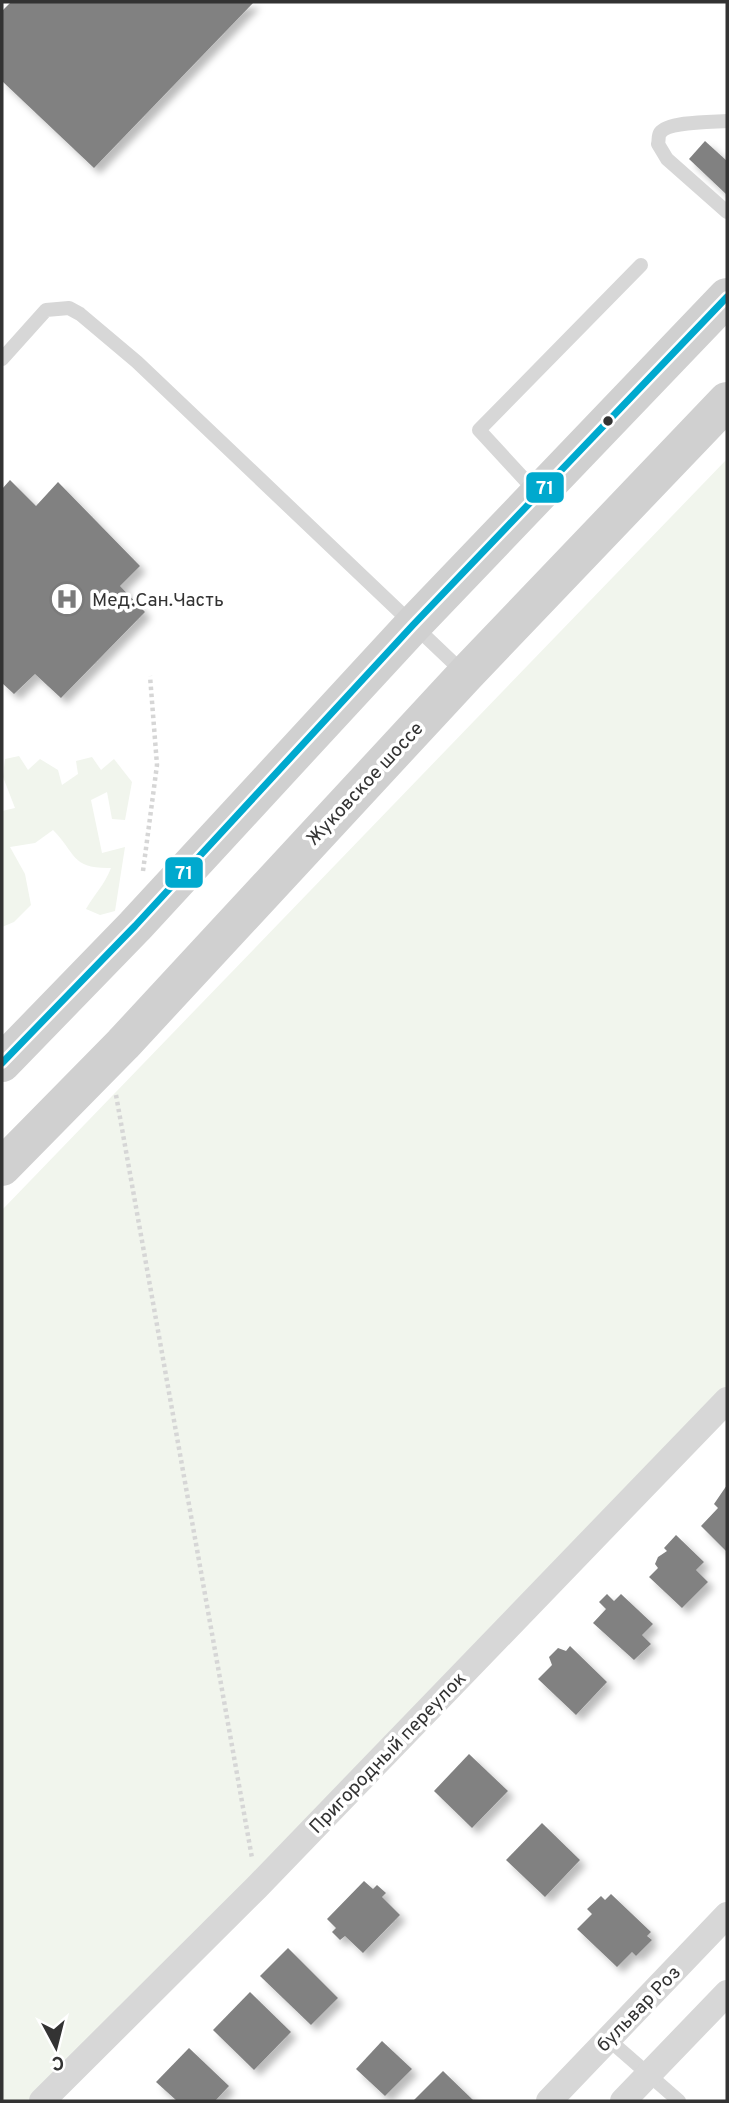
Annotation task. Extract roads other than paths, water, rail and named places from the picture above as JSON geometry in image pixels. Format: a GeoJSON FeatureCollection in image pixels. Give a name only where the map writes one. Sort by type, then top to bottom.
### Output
{"type":"FeatureCollection","features":[{"type":"Feature","properties":{"kind":"main road"},"geometry":{"type":"LineString","coordinates":[[17,1041],[135,926],[413,625],[727,297]]}},
{"type":"Feature","properties":{"kind":"main road","name":"Жуковское шоссе"},"geometry":{"type":"LineString","coordinates":[[2,1167],[123,1044],[466,674],[727,401]]}},
{"type":"Feature","properties":{"kind":"street","name":"Пригородный переулок"},"geometry":{"type":"LineString","coordinates":[[42,2101],[257,1887],[727,1400]]}},
{"type":"Feature","properties":{"kind":"street","name":"бульвар Роз"},"geometry":{"type":"LineString","coordinates":[[549,2101],[727,1914]]}},
{"type":"Feature","properties":{"kind":"street"},"geometry":{"type":"LineString","coordinates":[[624,2101],[727,1993]]}},
{"type":"Feature","properties":{"kind":"lane"},"geometry":{"type":"LineString","coordinates":[[727,121],[690,123],[666,128],[660,133],[658,144],[667,159],[727,212]]}},
{"type":"Feature","properties":{"kind":"lane"},"geometry":{"type":"LineString","coordinates":[[538,494],[479,430],[640,265]]}},
{"type":"Feature","properties":{"kind":"lane"},"geometry":{"type":"LineString","coordinates":[[2,359],[46,310],[69,308],[80,314],[136,362],[466,674]]}},
{"type":"Feature","properties":{"kind":"lane"},"geometry":{"type":"LineString","coordinates":[[608,2039],[679,2101]]}},
{"type":"Feature","properties":{"kind":"place","name":"Мед.Сан.Часть"},"geometry":{"type":"Point","coordinates":[67,599]}}]}
